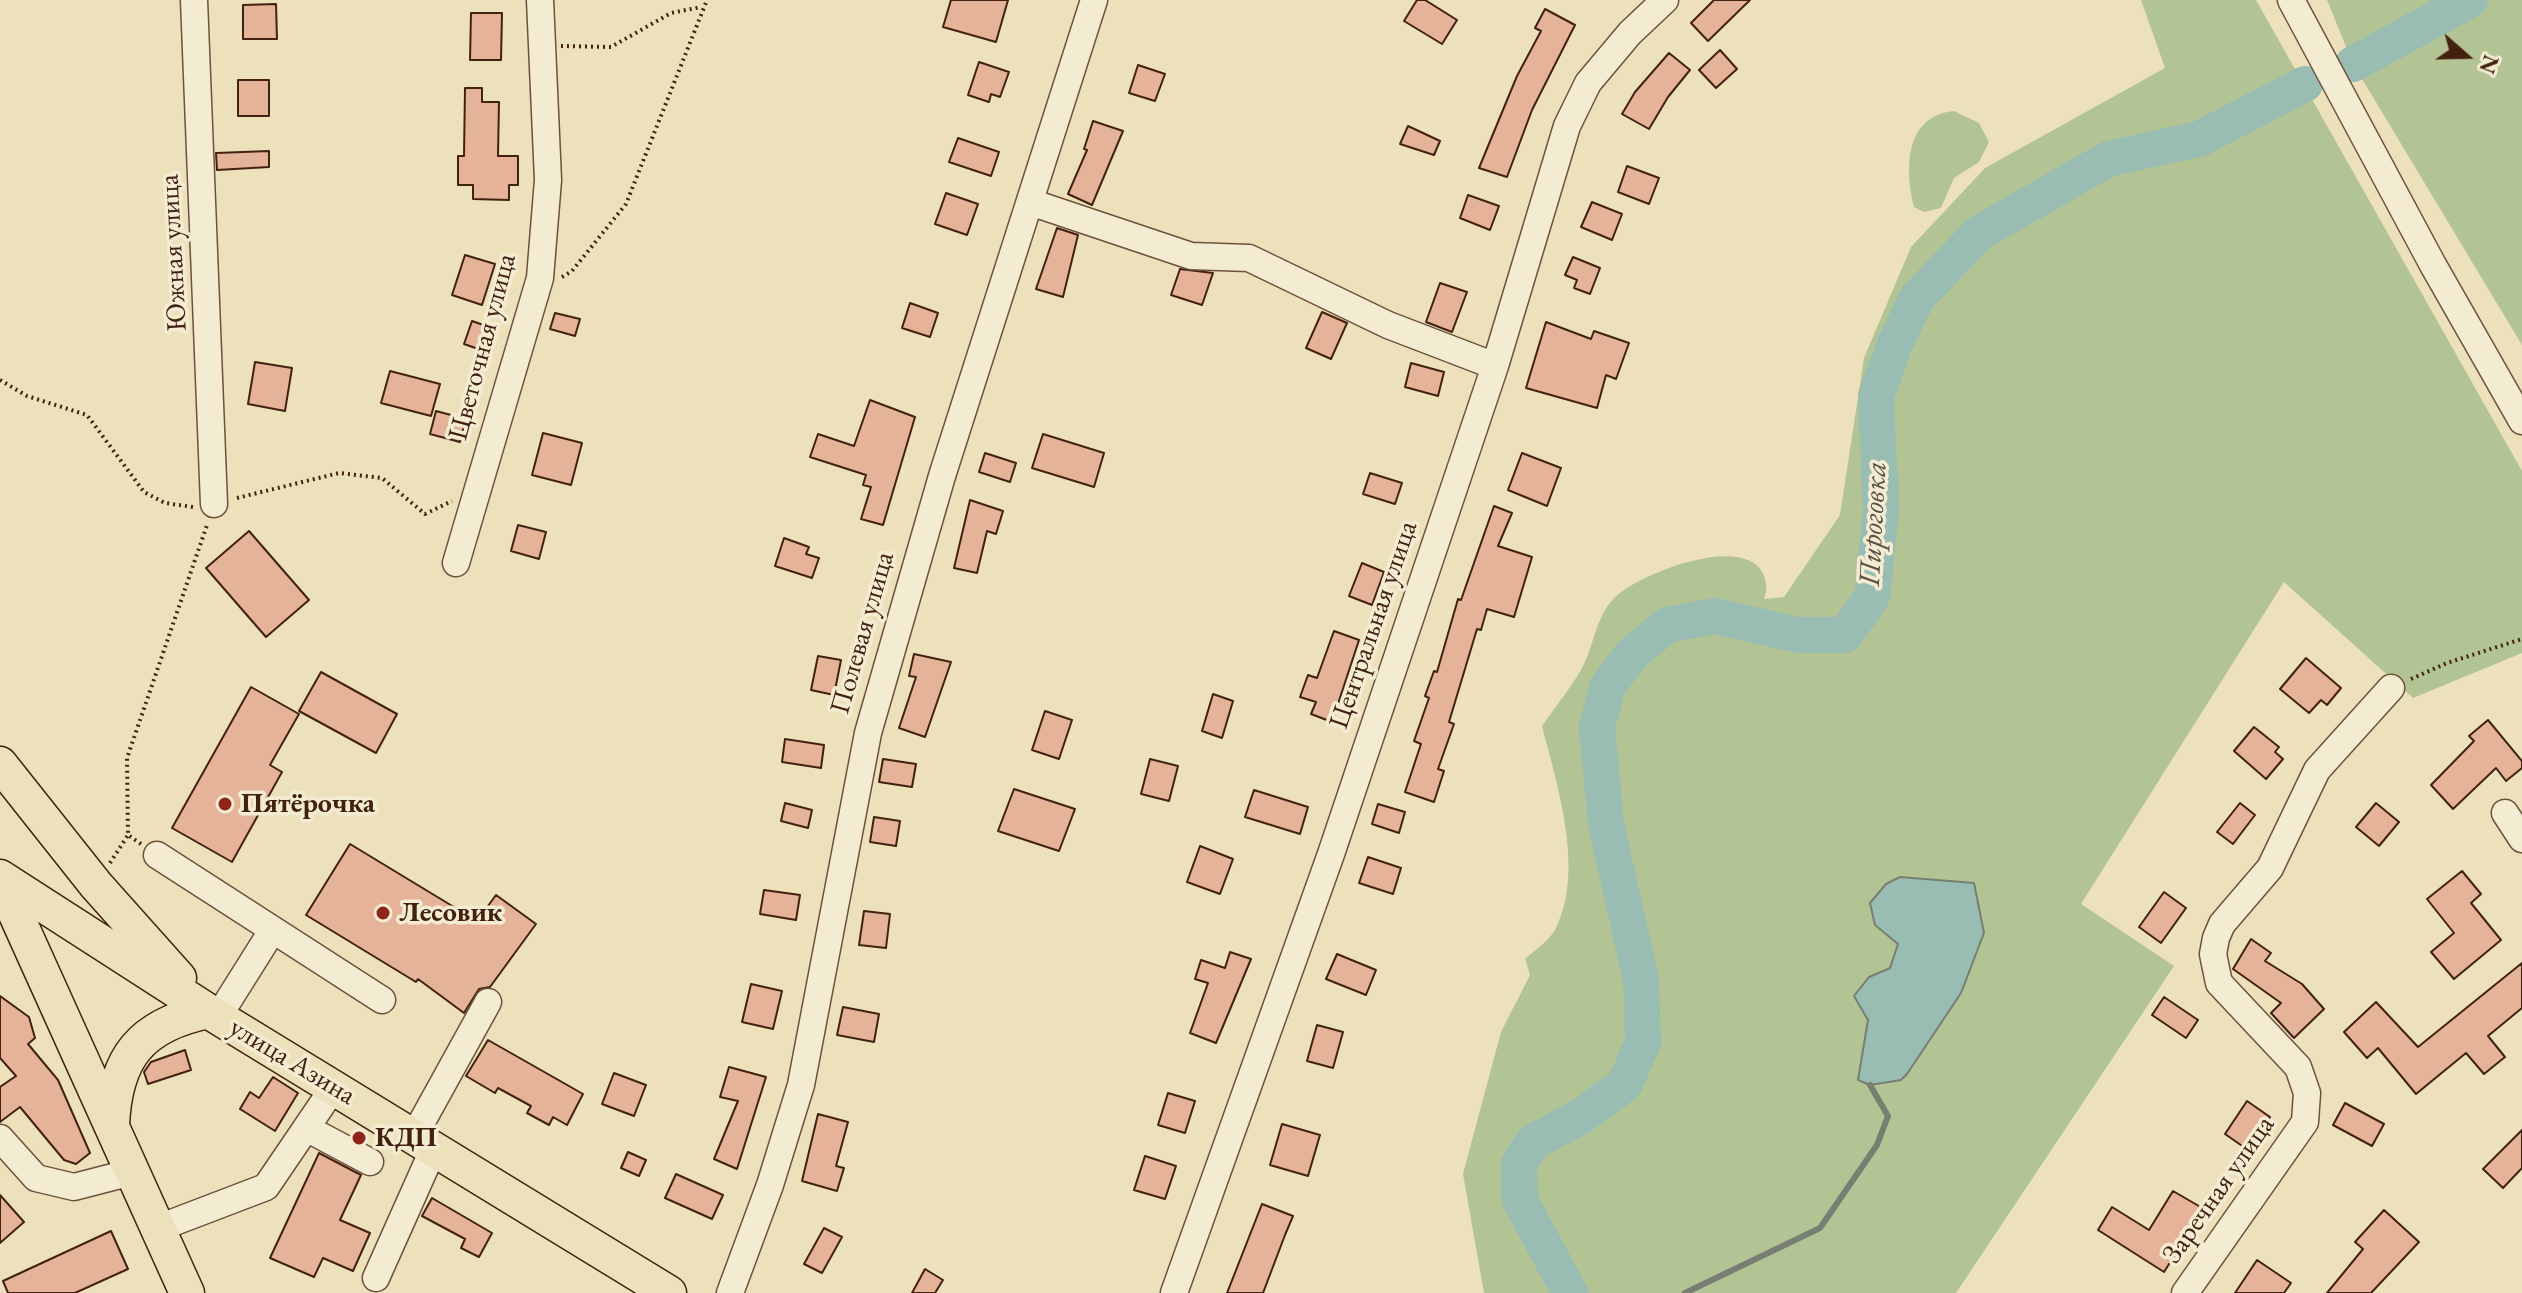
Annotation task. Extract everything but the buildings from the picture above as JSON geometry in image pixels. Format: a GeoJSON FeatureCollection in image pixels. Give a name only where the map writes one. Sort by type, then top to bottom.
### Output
{"type":"FeatureCollection","features":[{"type":"Feature","properties":{"kind":"main road"},"geometry":{"type":"LineString","coordinates":[[0,764],[96,885],[213,1014]]}},
{"type":"Feature","properties":{"kind":"main road"},"geometry":{"type":"LineString","coordinates":[[0,878],[187,1293]]}},
{"type":"Feature","properties":{"kind":"main road","name":"улица Азина"},"geometry":{"type":"LineString","coordinates":[[0,878],[657,1290]]}},
{"type":"Feature","properties":{"kind":"main road"},"geometry":{"type":"LineString","coordinates":[[112,1125],[113,1092],[125,1060],[147,1035],[176,1018],[213,1014]]}},
{"type":"Feature","properties":{"kind":"street","name":"Южная улица"},"geometry":{"type":"LineString","coordinates":[[194,0],[214,504]]}},
{"type":"Feature","properties":{"kind":"street","name":"Цветочная улица"},"geometry":{"type":"LineString","coordinates":[[456,563],[540,278],[548,180],[540,0]]}},
{"type":"Feature","properties":{"kind":"street","name":"Полевая улица"},"geometry":{"type":"LineString","coordinates":[[730,1293],[770,1185],[801,1085],[868,733],[942,476],[1094,0]]}},
{"type":"Feature","properties":{"kind":"street","name":"Центральная улица"},"geometry":{"type":"LineString","coordinates":[[1174,1293],[1331,854],[1495,366],[1567,126],[1588,83],[1630,33],[1665,0]]}},
{"type":"Feature","properties":{"kind":"street"},"geometry":{"type":"LineString","coordinates":[[2291,0],[2433,265],[2522,421]]}},
{"type":"Feature","properties":{"kind":"street"},"geometry":{"type":"LineString","coordinates":[[1030,202],[1191,256],[1249,258],[1388,325],[1495,366]]}},
{"type":"Feature","properties":{"kind":"street","name":"Заречная улица"},"geometry":{"type":"LineString","coordinates":[[2185,1293],[2297,1137],[2308,1105],[2304,1078],[2298,1067],[2219,983],[2213,954],[2216,938],[2222,924],[2270,868],[2317,770],[2391,688]]}},
{"type":"Feature","properties":{"kind":"street"},"geometry":{"type":"LineString","coordinates":[[2505,813],[2522,839]]}},
{"type":"Feature","properties":{"kind":"street"},"geometry":{"type":"LineString","coordinates":[[157,855],[382,1000]]}},
{"type":"Feature","properties":{"kind":"street"},"geometry":{"type":"LineString","coordinates":[[213,1014],[272,931]]}},
{"type":"Feature","properties":{"kind":"street"},"geometry":{"type":"LineString","coordinates":[[376,1278],[424,1142],[488,1002]]}},
{"type":"Feature","properties":{"kind":"street"},"geometry":{"type":"LineString","coordinates":[[156,1229],[266,1187],[334,1087]]}},
{"type":"Feature","properties":{"kind":"street"},"geometry":{"type":"LineString","coordinates":[[306,1128],[370,1162]]}},
{"type":"Feature","properties":{"kind":"street"},"geometry":{"type":"LineString","coordinates":[[0,1138],[36,1178],[74,1187],[132,1172]]}},
{"type":"Feature","properties":{"kind":"path"},"geometry":{"type":"LineString","coordinates":[[535,294],[572,271],[626,204],[701,7],[707,0]]}},
{"type":"Feature","properties":{"kind":"path"},"geometry":{"type":"LineString","coordinates":[[541,37],[560,46],[611,47],[671,13],[701,7]]}},
{"type":"Feature","properties":{"kind":"path"},"geometry":{"type":"LineString","coordinates":[[0,380],[27,396],[87,415],[144,492],[165,503],[188,508],[339,473],[382,478],[425,514],[452,501],[467,484],[479,484]]}},
{"type":"Feature","properties":{"kind":"path"},"geometry":{"type":"LineString","coordinates":[[157,855],[128,835],[127,758],[214,504]]}},
{"type":"Feature","properties":{"kind":"path"},"geometry":{"type":"LineString","coordinates":[[2391,688],[2447,663],[2522,639]]}},
{"type":"Feature","properties":{"kind":"green space"},"geometry":{"type":"Polygon","coordinates":[[[2141,0],[2256,0],[2522,471],[2522,653],[2413,698],[2284,582],[2081,904],[2174,966],[1956,1293],[1484,1293],[1463,1174],[1501,1032],[1530,975],[1525,959],[1556,928],[1568,880],[1566,827],[1542,726],[1581,670],[1608,606],[1627,588],[1645,578],[1692,561],[1737,557],[1754,563],[1764,576],[1764,599],[1784,597],[1840,515],[1864,358],[1911,247],[1985,168],[2165,68],[2141,0]]]}},
{"type":"Feature","properties":{"kind":"green space"},"geometry":{"type":"Polygon","coordinates":[[[2327,0],[2522,0],[2522,345],[2353,64],[2327,0]]]}},
{"type":"Feature","properties":{"kind":"green space"},"geometry":{"type":"Polygon","coordinates":[[[1954,111],[1979,123],[1989,142],[1979,162],[1954,178],[1941,208],[1924,212],[1914,207],[1911,192],[1912,147],[1925,123],[1938,115],[1954,111]]]}},
{"type":"Feature","properties":{"kind":"water"},"geometry":{"type":"Polygon","coordinates":[[[1900,877],[1974,883],[1984,933],[1961,993],[1907,1074],[1901,1080],[1870,1085],[1858,1080],[1868,1020],[1854,996],[1869,977],[1890,968],[1898,944],[1875,925],[1870,903],[1886,884],[1900,877]]]}},
{"type":"Feature","properties":{"kind":"waterway","name":"Пироговка"},"geometry":{"type":"LineString","coordinates":[[2353,64],[2470,0]]}},
{"type":"Feature","properties":{"kind":"waterway","name":"Пироговка"},"geometry":{"type":"LineString","coordinates":[[1570,1293],[1520,1200],[1519,1164],[1533,1142],[1580,1117],[1625,1084],[1643,1042],[1641,980],[1606,824],[1597,727],[1608,686],[1631,655],[1667,625],[1715,616],[1798,635],[1845,635],[1872,597],[1881,510],[1876,396],[1894,346],[1917,298],[1979,233],[2108,159],[2199,139],[2305,84]]}},
{"type":"Feature","properties":{"kind":"waterway"},"geometry":{"type":"LineString","coordinates":[[1685,1293],[1820,1228],[1877,1145],[1888,1116],[1870,1085]]}},
{"type":"Feature","properties":{"kind":"place","name":"Пятёрочка"},"geometry":{"type":"Point","coordinates":[225,804]}},
{"type":"Feature","properties":{"kind":"place","name":"Лесовик"},"geometry":{"type":"Point","coordinates":[383,913]}},
{"type":"Feature","properties":{"kind":"place","name":"КДП"},"geometry":{"type":"Point","coordinates":[359,1138]}}]}
